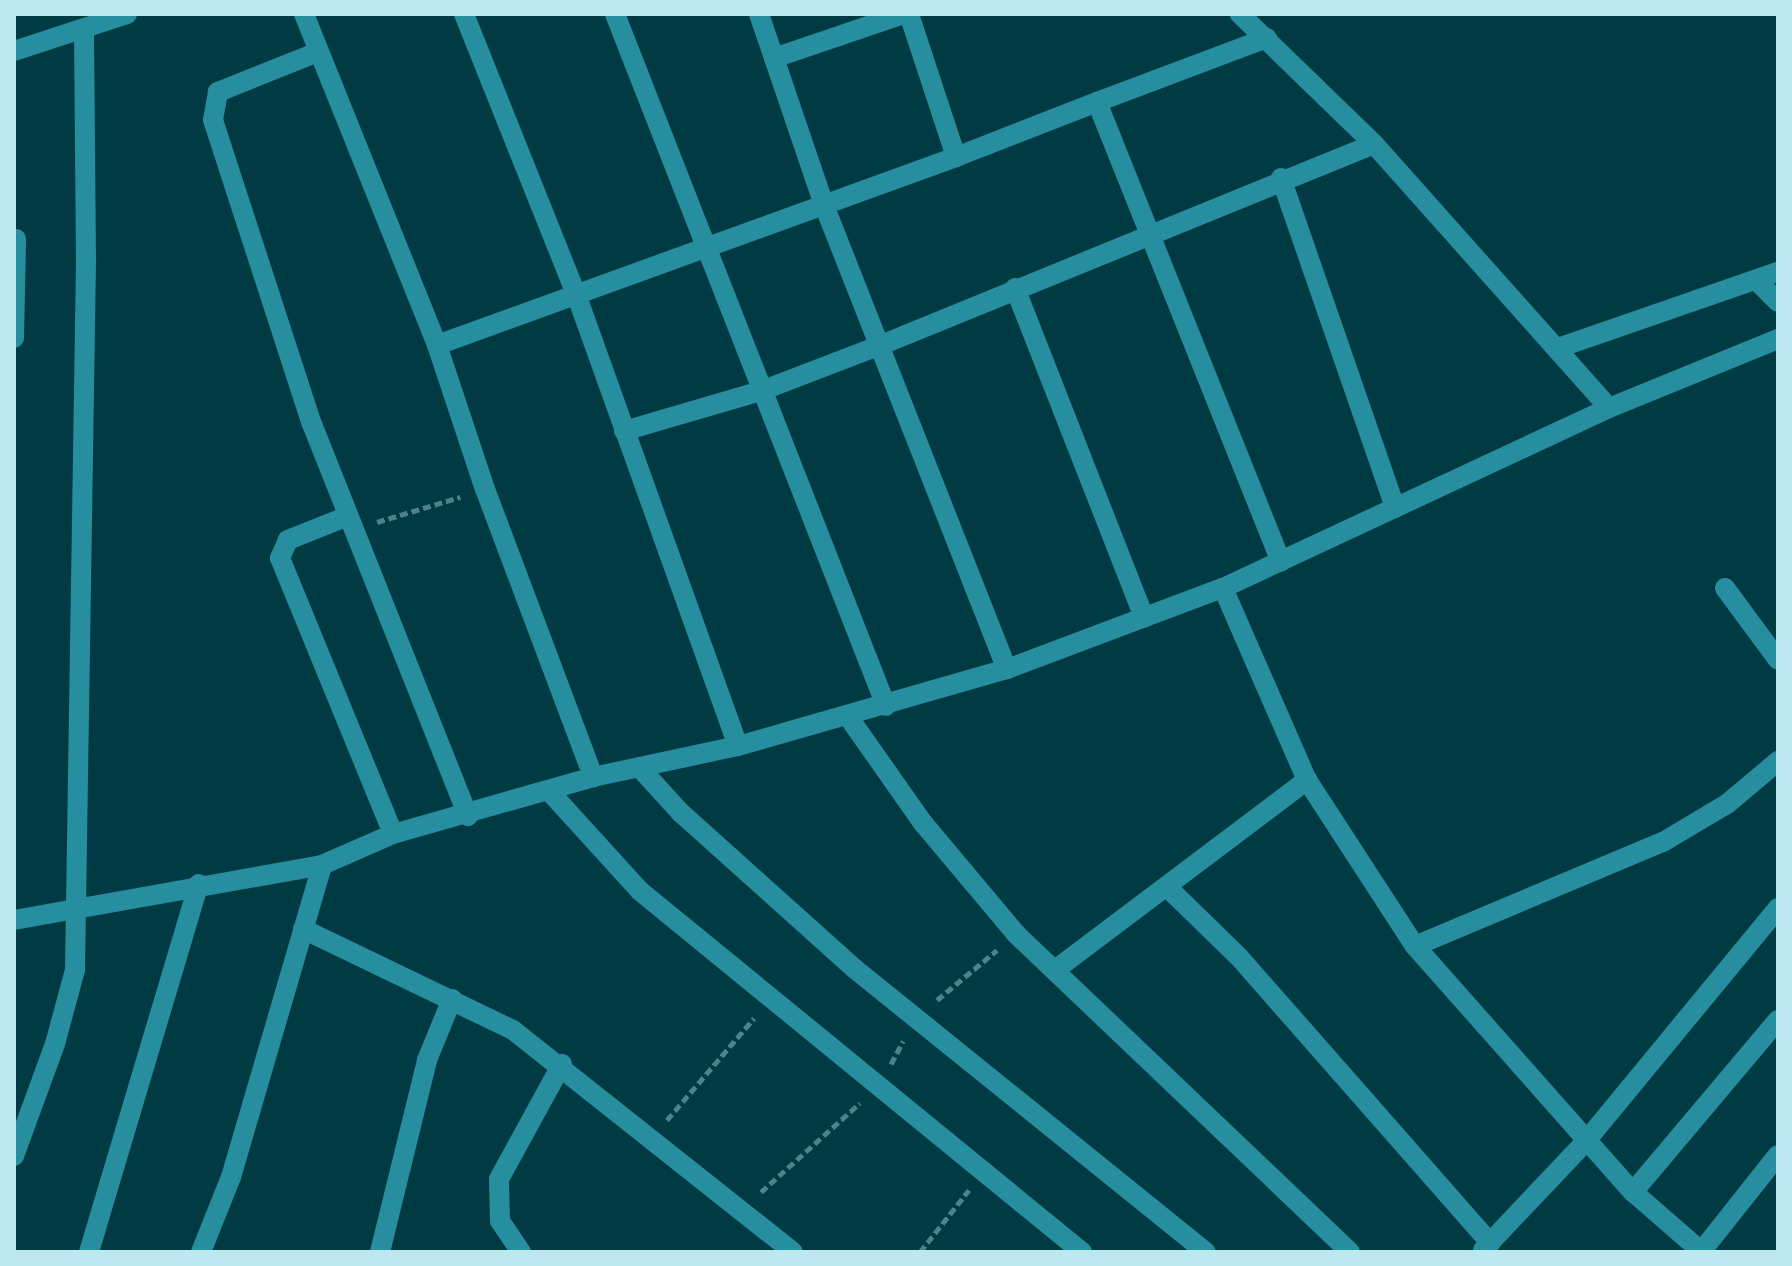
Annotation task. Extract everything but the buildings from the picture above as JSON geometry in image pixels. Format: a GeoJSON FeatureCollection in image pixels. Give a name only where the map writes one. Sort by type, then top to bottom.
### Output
{"type":"FeatureCollection","features":[{"type":"Feature","properties":{"kind":"street"},"geometry":{"type":"LineString","coordinates":[[14,51],[127,14]]}},
{"type":"Feature","properties":{"kind":"street"},"geometry":{"type":"LineString","coordinates":[[304,14],[437,345],[485,489],[593,777]]}},
{"type":"Feature","properties":{"kind":"street"},"geometry":{"type":"LineString","coordinates":[[464,14],[575,291],[738,746]]}},
{"type":"Feature","properties":{"kind":"street"},"geometry":{"type":"LineString","coordinates":[[615,14],[886,706]]}},
{"type":"Feature","properties":{"kind":"street"},"geometry":{"type":"LineString","coordinates":[[759,14],[824,205],[1007,669]]}},
{"type":"Feature","properties":{"kind":"street"},"geometry":{"type":"LineString","coordinates":[[774,58],[906,14],[956,157]]}},
{"type":"Feature","properties":{"kind":"street"},"geometry":{"type":"LineString","coordinates":[[1240,14],[1374,144],[1609,408]]}},
{"type":"Feature","properties":{"kind":"street"},"geometry":{"type":"LineString","coordinates":[[14,1156],[55,1044],[75,970],[78,910],[84,29]]}},
{"type":"Feature","properties":{"kind":"street"},"geometry":{"type":"LineString","coordinates":[[437,345],[575,291],[956,157],[1267,38]]}},
{"type":"Feature","properties":{"kind":"street"},"geometry":{"type":"LineString","coordinates":[[318,52],[218,92],[212,109],[249,240],[351,522],[468,816]]}},
{"type":"Feature","properties":{"kind":"street"},"geometry":{"type":"LineString","coordinates":[[1097,102],[1281,562]]}},
{"type":"Feature","properties":{"kind":"street"},"geometry":{"type":"LineString","coordinates":[[624,431],[761,391],[881,345],[1281,178],[1374,144]]}},
{"type":"Feature","properties":{"kind":"street"},"geometry":{"type":"LineString","coordinates":[[1281,178],[1395,508]]}},
{"type":"Feature","properties":{"kind":"street"},"geometry":{"type":"LineString","coordinates":[[14,338],[16,239]]}},
{"type":"Feature","properties":{"kind":"street"},"geometry":{"type":"LineString","coordinates":[[1558,348],[1778,272]]}},
{"type":"Feature","properties":{"kind":"street"},"geometry":{"type":"LineString","coordinates":[[1756,280],[1778,302]]}},
{"type":"Feature","properties":{"kind":"street"},"geometry":{"type":"LineString","coordinates":[[1015,288],[1144,618]]}},
{"type":"Feature","properties":{"kind":"street"},"geometry":{"type":"LineString","coordinates":[[15,923],[199,884],[322,865],[393,834],[468,816],[593,777],[738,746],[1007,669],[1223,588],[1609,408],[1778,339]]}},
{"type":"Feature","properties":{"kind":"street"},"geometry":{"type":"LineString","coordinates":[[351,522],[288,540],[280,558],[393,834]]}},
{"type":"Feature","properties":{"kind":"street"},"geometry":{"type":"LineString","coordinates":[[1223,588],[1307,780],[1415,946],[1633,1192],[1701,1252],[1778,1155]]}},
{"type":"Feature","properties":{"kind":"street"},"geometry":{"type":"LineString","coordinates":[[1725,588],[1778,660]]}},
{"type":"Feature","properties":{"kind":"street"},"geometry":{"type":"LineString","coordinates":[[847,715],[923,823],[1016,934],[1350,1252]]}},
{"type":"Feature","properties":{"kind":"street"},"geometry":{"type":"LineString","coordinates":[[1415,946],[1663,842],[1727,804],[1778,761]]}},
{"type":"Feature","properties":{"kind":"street"},"geometry":{"type":"LineString","coordinates":[[640,768],[680,812],[855,969],[1206,1252]]}},
{"type":"Feature","properties":{"kind":"street"},"geometry":{"type":"LineString","coordinates":[[1055,970],[1307,780]]}},
{"type":"Feature","properties":{"kind":"street"},"geometry":{"type":"LineString","coordinates":[[550,792],[640,891],[1082,1252]]}},
{"type":"Feature","properties":{"kind":"street"},"geometry":{"type":"LineString","coordinates":[[201,1252],[231,1177],[322,865]]}},
{"type":"Feature","properties":{"kind":"street"},"geometry":{"type":"LineString","coordinates":[[89,1252],[199,884]]}},
{"type":"Feature","properties":{"kind":"street"},"geometry":{"type":"LineString","coordinates":[[1167,887],[1239,957],[1486,1248],[1586,1141],[1778,908]]}},
{"type":"Feature","properties":{"kind":"street"},"geometry":{"type":"LineString","coordinates":[[303,929],[373,966],[491,1016],[562,1064],[793,1252]]}},
{"type":"Feature","properties":{"kind":"street"},"geometry":{"type":"LineString","coordinates":[[380,1252],[427,1060],[452,999]]}},
{"type":"Feature","properties":{"kind":"street"},"geometry":{"type":"LineString","coordinates":[[1633,1192],[1778,1020]]}},
{"type":"Feature","properties":{"kind":"street"},"geometry":{"type":"LineString","coordinates":[[521,1252],[500,1221],[499,1179],[562,1064]]}},
{"type":"Feature","properties":{"kind":"path"},"geometry":{"type":"LineString","coordinates":[[351,522],[485,489]]}},
{"type":"Feature","properties":{"kind":"path"},"geometry":{"type":"LineString","coordinates":[[651,1139],[770,999]]}},
{"type":"Feature","properties":{"kind":"path"},"geometry":{"type":"LineString","coordinates":[[920,1252],[984,1171]]}}]}
